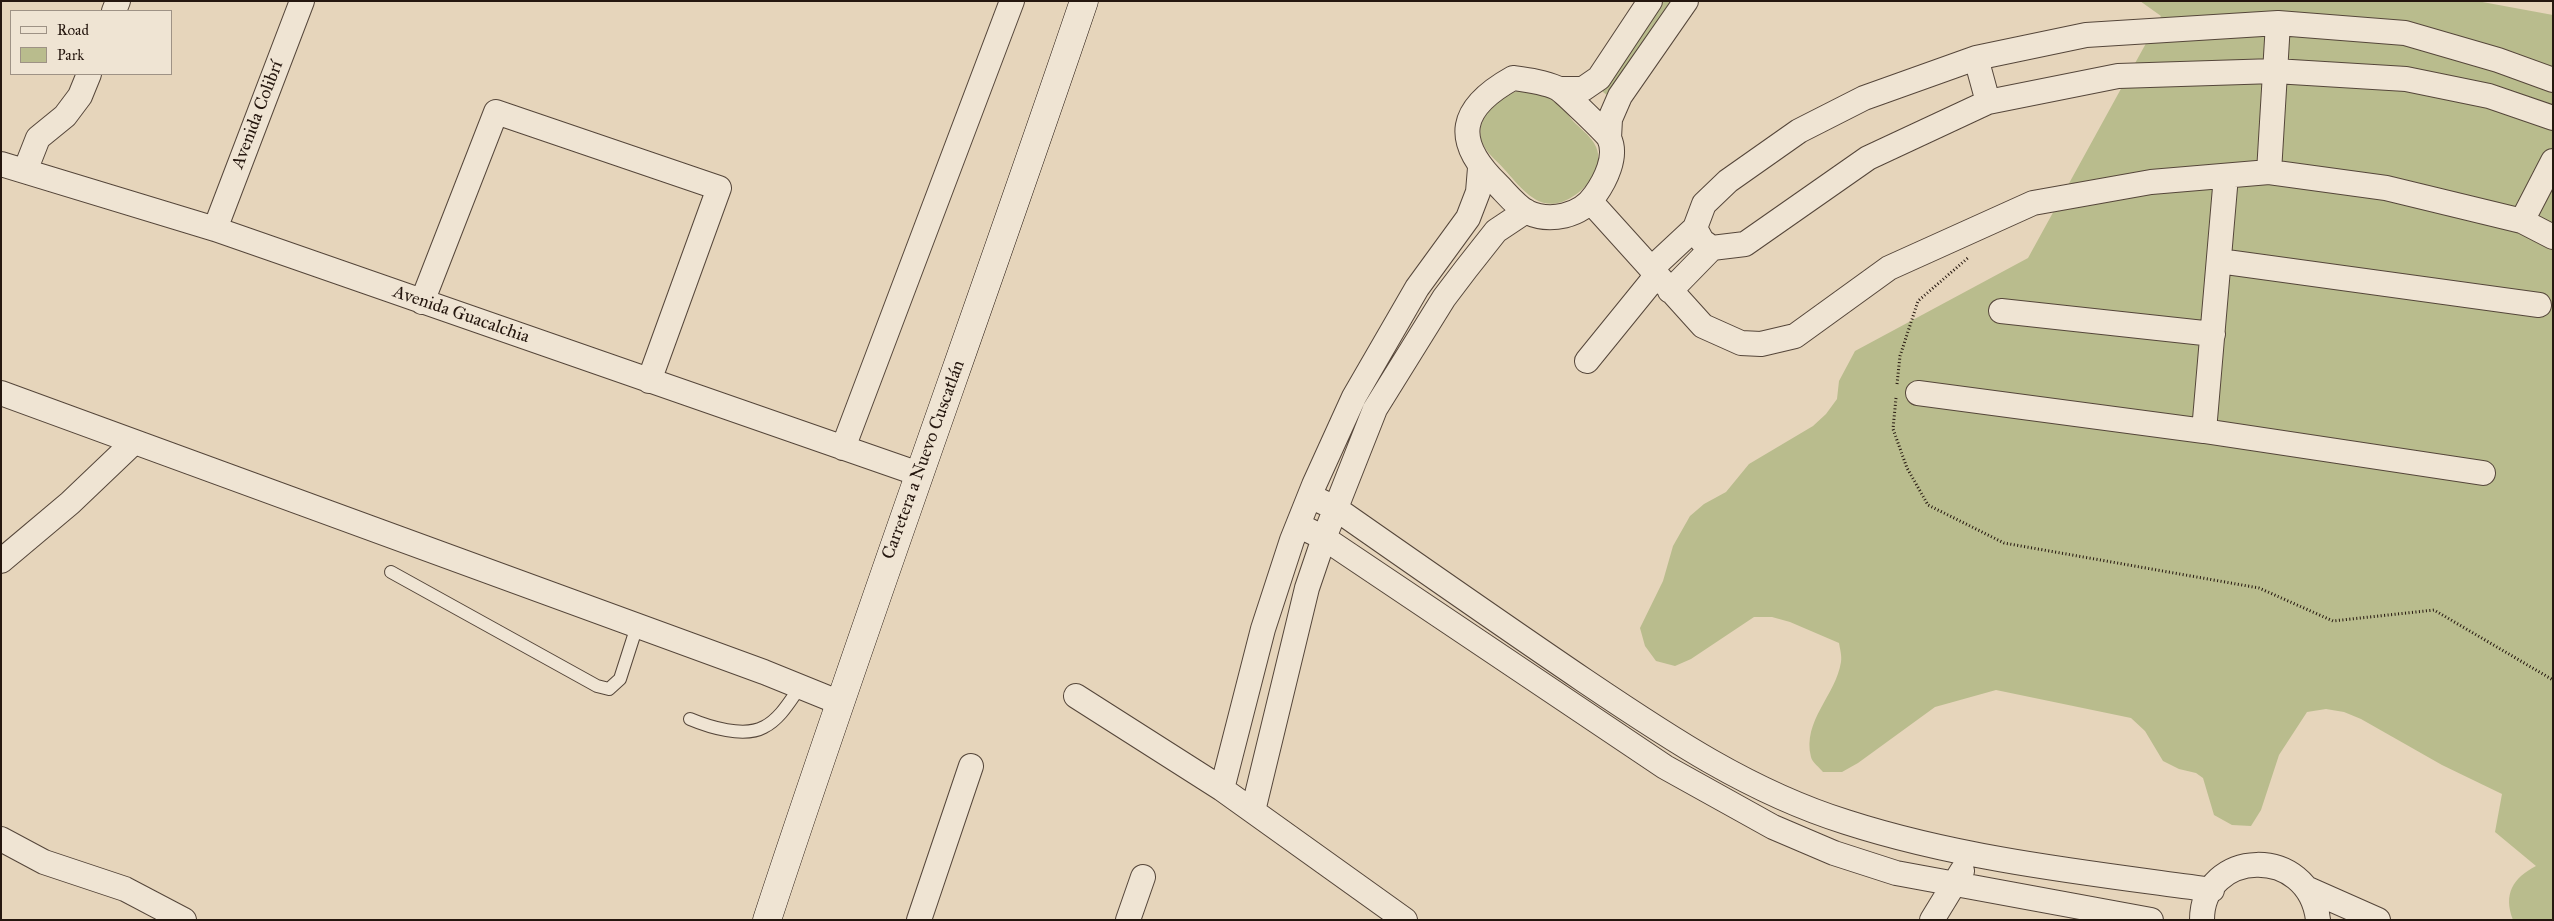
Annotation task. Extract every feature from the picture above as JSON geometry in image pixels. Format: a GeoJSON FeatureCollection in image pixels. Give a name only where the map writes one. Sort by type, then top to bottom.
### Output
{"type":"FeatureCollection","features":[{"type":"Feature","properties":{"kind":"street","name":"Avenida Colibrí"},"geometry":{"type":"LineString","coordinates":[[215,229],[302,1]]}},
{"type":"Feature","properties":{"kind":"street"},"geometry":{"type":"LineString","coordinates":[[843,448],[1012,1]]}},
{"type":"Feature","properties":{"kind":"street","name":"Carretera a Nuevo Cuscatlán"},"geometry":{"type":"LineString","coordinates":[[767,920],[838,702],[1084,1]]}},
{"type":"Feature","properties":{"kind":"street"},"geometry":{"type":"LineString","coordinates":[[1650,1],[1599,78],[1583,89],[1559,89],[1539,82],[1513,78],[1493,89],[1477,107],[1467,128],[1468,146],[1480,168],[1526,212],[1540,217],[1554,217],[1580,210],[1591,202],[1605,179],[1609,166],[1612,153],[1609,138],[1610,120],[1620,96],[1686,1]]}},
{"type":"Feature","properties":{"kind":"street"},"geometry":{"type":"LineString","coordinates":[[2269,172],[2278,23]]}},
{"type":"Feature","properties":{"kind":"street"},"geometry":{"type":"LineString","coordinates":[[1587,361],[1659,279],[1695,228],[1704,204],[1728,181],[1799,131],[1864,98],[1976,58],[2086,35],[2278,23],[2405,33],[2498,60],[2553,80]]}},
{"type":"Feature","properties":{"kind":"street"},"geometry":{"type":"LineString","coordinates":[[1976,58],[1988,102]]}},
{"type":"Feature","properties":{"kind":"street"},"geometry":{"type":"LineString","coordinates":[[1659,279],[1712,248],[1745,244],[1868,158],[1988,102],[2118,76],[2275,71],[2406,79],[2489,96],[2553,118]]}},
{"type":"Feature","properties":{"kind":"street"},"geometry":{"type":"LineString","coordinates":[[25,171],[38,138],[64,116],[80,96],[89,75]]}},
{"type":"Feature","properties":{"kind":"street"},"geometry":{"type":"LineString","coordinates":[[1559,89],[1609,138]]}},
{"type":"Feature","properties":{"kind":"street"},"geometry":{"type":"LineString","coordinates":[[422,302],[496,112],[720,188],[649,381]]}},
{"type":"Feature","properties":{"kind":"street"},"geometry":{"type":"LineString","coordinates":[[2522,221],[2553,161]]}},
{"type":"Feature","properties":{"kind":"street","name":"Avenida Guacalchia"},"geometry":{"type":"LineString","coordinates":[[1,164],[215,229],[919,474]]}},
{"type":"Feature","properties":{"kind":"street"},"geometry":{"type":"LineString","coordinates":[[1222,789],[1263,629],[1298,525],[1310,496],[1354,397],[1417,288],[1468,218],[1478,192],[1480,168]]}},
{"type":"Feature","properties":{"kind":"street"},"geometry":{"type":"LineString","coordinates":[[1591,202],[1703,326],[1741,343],[1761,344],[1795,336],[1889,268],[2033,203],[2151,182],[2269,172],[2386,188],[2522,221],[2553,237]]}},
{"type":"Feature","properties":{"kind":"street"},"geometry":{"type":"LineString","coordinates":[[2204,431],[2226,176]]}},
{"type":"Feature","properties":{"kind":"street"},"geometry":{"type":"LineString","coordinates":[[1253,810],[1307,588],[1335,508],[1375,410],[1444,298],[1496,231],[1526,212]]}},
{"type":"Feature","properties":{"kind":"street"},"geometry":{"type":"LineString","coordinates":[[1695,228],[1702,241],[1712,248]]}},
{"type":"Feature","properties":{"kind":"street"},"geometry":{"type":"LineString","coordinates":[[2219,261],[2539,305]]}},
{"type":"Feature","properties":{"kind":"street"},"geometry":{"type":"LineString","coordinates":[[2001,311],[2213,334]]}},
{"type":"Feature","properties":{"kind":"street"},"geometry":{"type":"LineString","coordinates":[[1,393],[637,626],[838,702]]}},
{"type":"Feature","properties":{"kind":"street"},"geometry":{"type":"LineString","coordinates":[[1918,393],[2204,431],[2483,473]]}},
{"type":"Feature","properties":{"kind":"street"},"geometry":{"type":"LineString","coordinates":[[1,561],[70,503],[134,442]]}},
{"type":"Feature","properties":{"kind":"street"},"geometry":{"type":"LineString","coordinates":[[1310,496],[1335,508],[1524,640],[1680,744],[1724,771],[1782,798],[1845,822],[1931,845],[2053,867],[2212,890]]}},
{"type":"Feature","properties":{"kind":"street"},"geometry":{"type":"LineString","coordinates":[[1298,525],[1324,538],[1604,727],[1712,795],[1773,827],[1834,853],[1896,873],[2151,920]]}},
{"type":"Feature","properties":{"kind":"street"},"geometry":{"type":"LineString","coordinates":[[1076,696],[1253,810],[1404,920]]}},
{"type":"Feature","properties":{"kind":"street"},"geometry":{"type":"LineString","coordinates":[[919,920],[971,766]]}},
{"type":"Feature","properties":{"kind":"street"},"geometry":{"type":"LineString","coordinates":[[1,839],[44,862],[125,889],[184,920]]}},
{"type":"Feature","properties":{"kind":"street"},"geometry":{"type":"LineString","coordinates":[[1932,920],[1974,853]]}},
{"type":"Feature","properties":{"kind":"street"},"geometry":{"type":"LineString","coordinates":[[2202,920],[2205,903],[2212,890],[2232,871],[2260,864],[2287,870],[2308,889],[2314,899],[2318,920]]}},
{"type":"Feature","properties":{"kind":"street"},"geometry":{"type":"LineString","coordinates":[[1128,920],[1143,877]]}},
{"type":"Feature","properties":{"kind":"street"},"geometry":{"type":"LineString","coordinates":[[2308,889],[2378,920]]}},
{"type":"Feature","properties":{"kind":"lane"},"geometry":{"type":"LineString","coordinates":[[391,572],[603,688],[609,689],[620,679],[637,626]]}},
{"type":"Feature","properties":{"kind":"lane"},"geometry":{"type":"LineString","coordinates":[[690,719],[707,726],[747,732],[764,728],[781,713],[800,687]]}},
{"type":"Feature","properties":{"kind":"path"},"geometry":{"type":"LineString","coordinates":[[1976,252],[1918,301],[1900,356],[1893,429],[1906,468],[1928,505],[2004,543],[2259,588],[2333,621],[2434,610],[2553,680]]}},
{"type":"Feature","properties":{"kind":"green space"},"geometry":{"type":"Polygon","coordinates":[[[1658,1],[1673,1],[1611,93],[1607,95],[1601,87],[1658,1]]]}},
{"type":"Feature","properties":{"kind":"green space"},"geometry":{"type":"Polygon","coordinates":[[[2140,1],[2477,1],[2553,15],[2553,920],[2513,920],[2509,902],[2512,888],[2521,876],[2536,866],[2495,832],[2502,794],[2442,765],[2361,719],[2344,712],[2326,709],[2307,712],[2279,755],[2261,810],[2251,826],[2232,825],[2214,815],[2203,778],[2196,773],[2179,769],[2163,761],[2145,731],[2131,718],[1996,690],[1935,707],[1858,763],[1842,772],[1823,772],[1811,757],[1811,732],[1838,674],[1841,660],[1839,643],[1790,622],[1772,617],[1754,617],[1691,659],[1675,666],[1656,661],[1645,646],[1640,628],[1663,581],[1673,546],[1690,516],[1704,504],[1726,492],[1749,464],[1813,426],[1826,414],[1837,399],[1839,381],[1855,351],[2028,258],[2161,16],[2140,1]]]}},
{"type":"Feature","properties":{"kind":"green space"},"geometry":{"type":"Polygon","coordinates":[[[1524,89],[1547,95],[1556,100],[1573,121],[1590,137],[1597,151],[1597,167],[1590,181],[1578,193],[1561,202],[1551,204],[1542,202],[1526,193],[1484,146],[1481,126],[1490,109],[1506,96],[1524,89]]]}}]}
